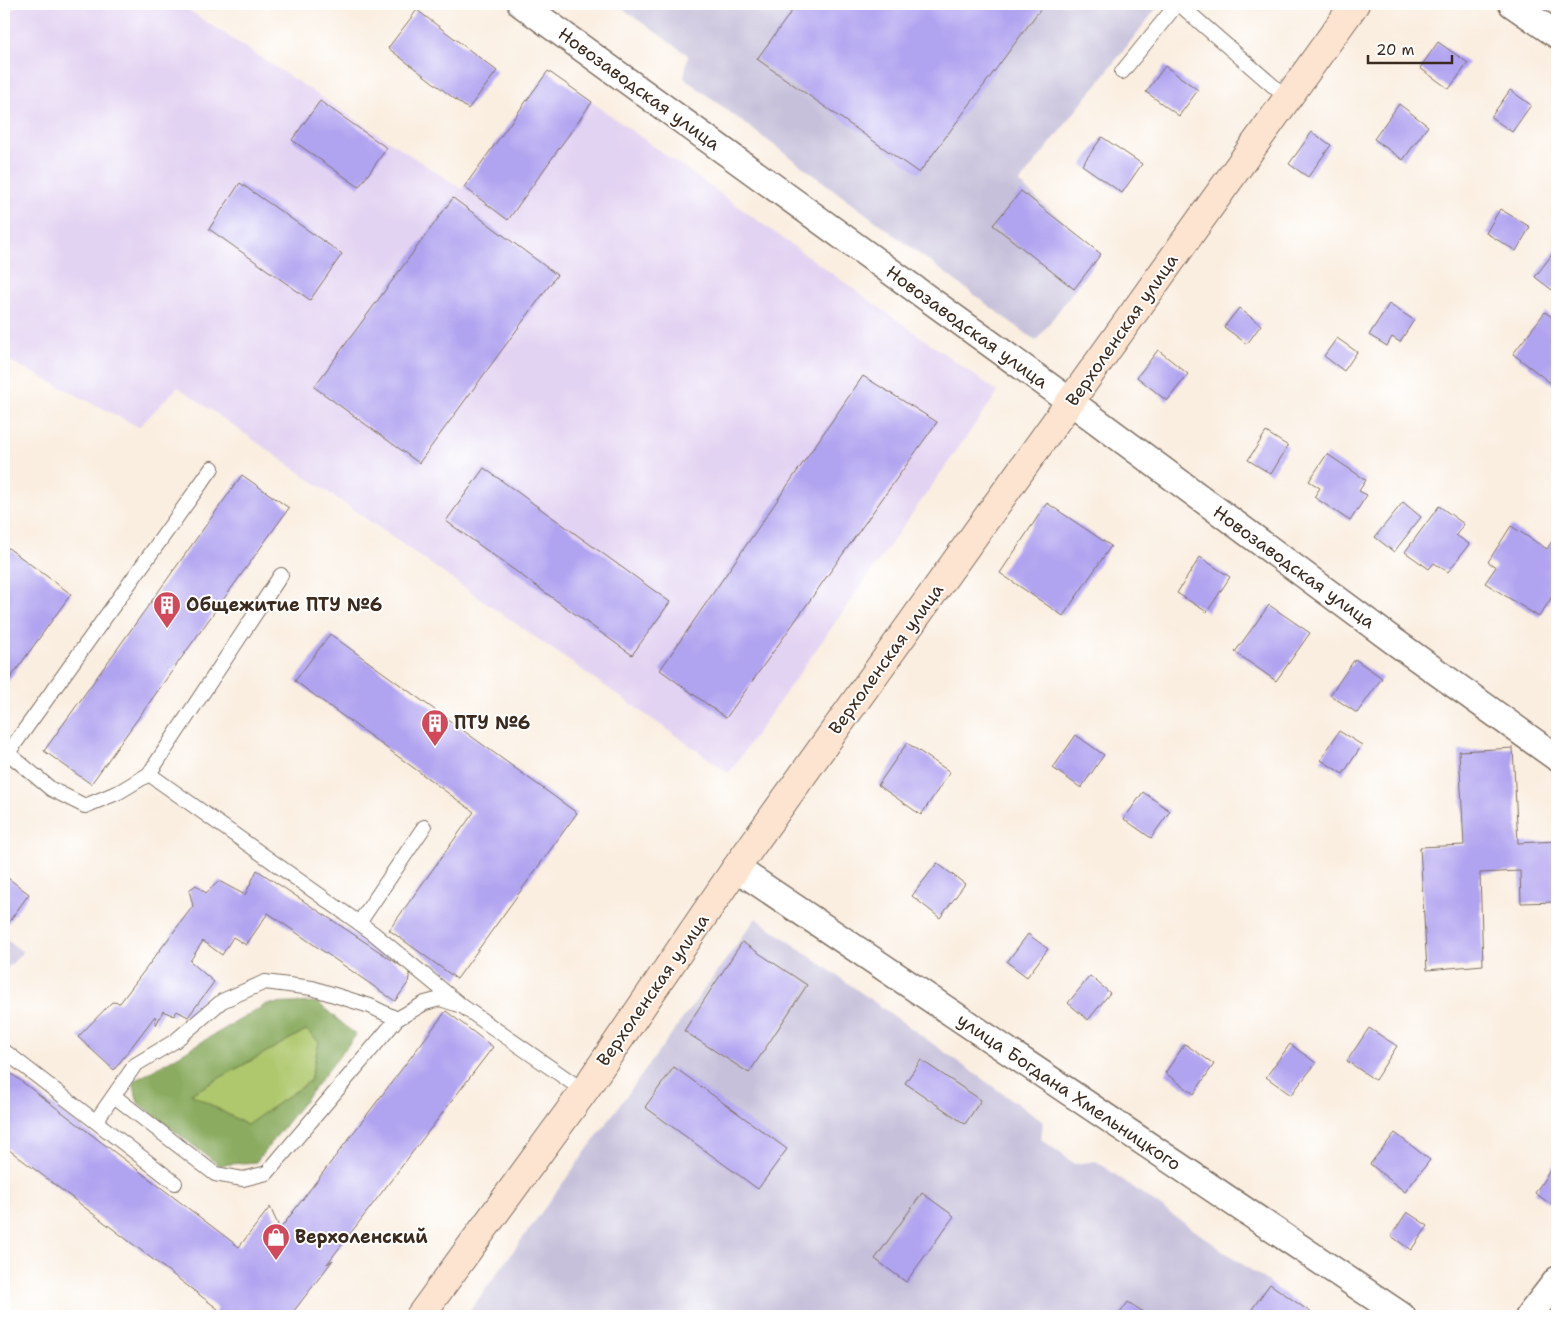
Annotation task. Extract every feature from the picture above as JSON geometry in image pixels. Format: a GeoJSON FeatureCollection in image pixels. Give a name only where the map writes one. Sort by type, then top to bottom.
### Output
{"type":"FeatureCollection","features":[{"type":"Feature","properties":{"kind":"main road","name":"Верхоленская улица"},"geometry":{"type":"LineString","coordinates":[[420,1316],[584,1091],[736,868],[1355,4]]}},
{"type":"Feature","properties":{"kind":"street","name":"Новозаводская улица"},"geometry":{"type":"LineString","coordinates":[[521,4],[1071,402],[1387,636],[1557,758]]}},
{"type":"Feature","properties":{"kind":"street"},"geometry":{"type":"LineString","coordinates":[[1512,4],[1557,35]]}},
{"type":"Feature","properties":{"kind":"street","name":"улица Богдана Хмельницкого"},"geometry":{"type":"LineString","coordinates":[[736,868],[1402,1316]]}},
{"type":"Feature","properties":{"kind":"street"},"geometry":{"type":"LineString","coordinates":[[1529,1316],[1557,1280]]}},
{"type":"Feature","properties":{"kind":"lane"},"geometry":{"type":"LineString","coordinates":[[1122,72],[1178,4],[1288,98]]}},
{"type":"Feature","properties":{"kind":"lane"},"geometry":{"type":"LineString","coordinates":[[212,468],[8,753],[51,789],[85,806],[119,792],[149,774],[281,575]]}},
{"type":"Feature","properties":{"kind":"lane"},"geometry":{"type":"LineString","coordinates":[[149,774],[359,923],[462,1006],[584,1091]]}},
{"type":"Feature","properties":{"kind":"lane"},"geometry":{"type":"LineString","coordinates":[[359,923],[424,827]]}},
{"type":"Feature","properties":{"kind":"lane"},"geometry":{"type":"LineString","coordinates":[[96,1122],[135,1066],[175,1041],[222,1001],[265,982],[312,988],[370,1006],[397,1019]]}},
{"type":"Feature","properties":{"kind":"lane"},"geometry":{"type":"LineString","coordinates":[[114,1096],[215,1174],[243,1179],[267,1173],[397,1019],[425,1002],[440,999],[462,1006]]}},
{"type":"Feature","properties":{"kind":"lane"},"geometry":{"type":"LineString","coordinates":[[6,1053],[176,1183]]}},
{"type":"Feature","properties":{"kind":"shaded area"},"geometry":{"type":"Polygon","coordinates":[[[20,4],[179,4],[462,189],[548,71],[998,392],[729,773],[178,387],[139,427],[4,358],[4,17],[20,4]]]}},
{"type":"Feature","properties":{"kind":"shaded area"},"geometry":{"type":"Polygon","coordinates":[[[616,4],[1160,4],[1019,183],[1101,254],[1036,341],[684,78],[688,55],[616,4]]]}},
{"type":"Feature","properties":{"kind":"shaded area"},"geometry":{"type":"Polygon","coordinates":[[[756,918],[1043,1122],[1041,1139],[1075,1164],[1096,1161],[1316,1316],[466,1316],[756,918]]]}},
{"type":"Feature","properties":{"kind":"shaded area"},"geometry":{"type":"Polygon","coordinates":[[[4,938],[23,952],[4,972],[4,938]]]}},
{"type":"Feature","properties":{"kind":"green space"},"geometry":{"type":"Polygon","coordinates":[[[317,1002],[356,1035],[256,1162],[219,1165],[138,1103],[133,1082],[267,1004],[317,1002]],[[306,1030],[191,1094],[247,1125],[310,1081],[319,1042],[306,1030]]]}},
{"type":"Feature","properties":{"kind":"green space"},"geometry":{"type":"Polygon","coordinates":[[[306,1030],[319,1042],[310,1081],[247,1125],[191,1094],[306,1030]]]}},
{"type":"Feature","properties":{"kind":"building"},"geometry":{"type":"Polygon","coordinates":[[[797,4],[1044,4],[919,173],[757,59],[797,4]]]}},
{"type":"Feature","properties":{"kind":"building"},"geometry":{"type":"Polygon","coordinates":[[[417,10],[497,71],[468,109],[388,48],[417,10]]]}},
{"type":"Feature","properties":{"kind":"building"},"geometry":{"type":"Polygon","coordinates":[[[1438,42],[1468,63],[1449,89],[1420,68],[1438,42]]]}},
{"type":"Feature","properties":{"kind":"building"},"geometry":{"type":"Polygon","coordinates":[[[1165,66],[1198,90],[1179,116],[1146,92],[1165,66]]]}},
{"type":"Feature","properties":{"kind":"building"},"geometry":{"type":"Polygon","coordinates":[[[548,71],[592,102],[508,220],[464,187],[548,71]]]}},
{"type":"Feature","properties":{"kind":"building"},"geometry":{"type":"Polygon","coordinates":[[[1510,90],[1531,105],[1512,132],[1491,117],[1510,90]]]}},
{"type":"Feature","properties":{"kind":"building"},"geometry":{"type":"Polygon","coordinates":[[[320,101],[387,148],[359,187],[292,140],[320,101]]]}},
{"type":"Feature","properties":{"kind":"building"},"geometry":{"type":"Polygon","coordinates":[[[1399,104],[1428,126],[1403,160],[1374,139],[1399,104]]]}},
{"type":"Feature","properties":{"kind":"building"},"geometry":{"type":"Polygon","coordinates":[[[1312,132],[1331,145],[1308,177],[1289,164],[1312,132]]]}},
{"type":"Feature","properties":{"kind":"building"},"geometry":{"type":"Polygon","coordinates":[[[1102,137],[1142,164],[1122,193],[1082,165],[1102,137]]]}},
{"type":"Feature","properties":{"kind":"building"},"geometry":{"type":"Polygon","coordinates":[[[240,183],[342,254],[310,300],[209,229],[240,183]]]}},
{"type":"Feature","properties":{"kind":"building"},"geometry":{"type":"Polygon","coordinates":[[[1021,191],[1101,254],[1074,289],[993,225],[1021,191]]]}},
{"type":"Feature","properties":{"kind":"building"},"geometry":{"type":"Polygon","coordinates":[[[453,198],[557,275],[419,463],[314,387],[453,198]]]}},
{"type":"Feature","properties":{"kind":"building"},"geometry":{"type":"Polygon","coordinates":[[[1500,209],[1530,227],[1516,251],[1486,233],[1500,209]]]}},
{"type":"Feature","properties":{"kind":"building"},"geometry":{"type":"Polygon","coordinates":[[[1557,248],[1557,283],[1552,290],[1535,277],[1557,248]]]}},
{"type":"Feature","properties":{"kind":"building"},"geometry":{"type":"Polygon","coordinates":[[[1389,304],[1414,320],[1400,342],[1392,337],[1387,346],[1369,335],[1389,304]]]}},
{"type":"Feature","properties":{"kind":"building"},"geometry":{"type":"Polygon","coordinates":[[[1239,308],[1261,325],[1247,344],[1224,327],[1239,308]]]}},
{"type":"Feature","properties":{"kind":"building"},"geometry":{"type":"Polygon","coordinates":[[[1545,312],[1557,321],[1557,388],[1513,354],[1545,312]]]}},
{"type":"Feature","properties":{"kind":"building"},"geometry":{"type":"Polygon","coordinates":[[[1337,338],[1357,352],[1344,371],[1324,356],[1337,338]]]}},
{"type":"Feature","properties":{"kind":"building"},"geometry":{"type":"Polygon","coordinates":[[[1158,350],[1188,374],[1167,401],[1137,377],[1158,350]]]}},
{"type":"Feature","properties":{"kind":"building"},"geometry":{"type":"Polygon","coordinates":[[[863,376],[937,422],[726,718],[660,670],[863,376]]]}},
{"type":"Feature","properties":{"kind":"building"},"geometry":{"type":"Polygon","coordinates":[[[1266,432],[1288,446],[1271,474],[1248,460],[1266,432]]]}},
{"type":"Feature","properties":{"kind":"building"},"geometry":{"type":"Polygon","coordinates":[[[1327,454],[1366,480],[1359,491],[1367,495],[1350,521],[1314,497],[1320,488],[1309,481],[1327,454]]]}},
{"type":"Feature","properties":{"kind":"building"},"geometry":{"type":"Polygon","coordinates":[[[484,468],[670,602],[632,655],[446,521],[484,468]]]}},
{"type":"Feature","properties":{"kind":"building","name":"Общежитие ПТУ №6"},"geometry":{"type":"Polygon","coordinates":[[[242,475],[289,508],[91,784],[44,751],[242,475]]]}},
{"type":"Feature","properties":{"kind":"building"},"geometry":{"type":"Polygon","coordinates":[[[1403,502],[1421,517],[1394,552],[1375,537],[1403,502]]]}},
{"type":"Feature","properties":{"kind":"building"},"geometry":{"type":"Polygon","coordinates":[[[1047,503],[1111,546],[1063,616],[1000,573],[1047,503]]]}},
{"type":"Feature","properties":{"kind":"building"},"geometry":{"type":"Polygon","coordinates":[[[1439,506],[1464,524],[1456,535],[1469,544],[1448,572],[1434,563],[1429,569],[1405,552],[1439,506]]]}},
{"type":"Feature","properties":{"kind":"building"},"geometry":{"type":"Polygon","coordinates":[[[1511,526],[1547,549],[1557,533],[1557,589],[1539,617],[1485,583],[1496,567],[1488,562],[1511,526]]]}},
{"type":"Feature","properties":{"kind":"building"},"geometry":{"type":"Polygon","coordinates":[[[4,545],[71,594],[4,687],[4,545]]]}},
{"type":"Feature","properties":{"kind":"building"},"geometry":{"type":"Polygon","coordinates":[[[1200,557],[1230,577],[1207,612],[1177,593],[1200,557]]]}},
{"type":"Feature","properties":{"kind":"building"},"geometry":{"type":"Polygon","coordinates":[[[1269,605],[1310,633],[1276,681],[1235,652],[1269,605]]]}},
{"type":"Feature","properties":{"kind":"building","name":"ПТУ №6"},"geometry":{"type":"Polygon","coordinates":[[[330,634],[577,813],[457,979],[389,930],[474,812],[295,681],[330,634]]]}},
{"type":"Feature","properties":{"kind":"building"},"geometry":{"type":"Polygon","coordinates":[[[1355,659],[1382,678],[1357,713],[1330,695],[1355,659]]]}},
{"type":"Feature","properties":{"kind":"building"},"geometry":{"type":"Polygon","coordinates":[[[1339,731],[1362,745],[1343,774],[1321,760],[1339,731]]]}},
{"type":"Feature","properties":{"kind":"building"},"geometry":{"type":"Polygon","coordinates":[[[1076,735],[1104,755],[1081,788],[1053,768],[1076,735]]]}},
{"type":"Feature","properties":{"kind":"building"},"geometry":{"type":"Polygon","coordinates":[[[907,743],[950,772],[921,815],[878,785],[907,743]]]}},
{"type":"Feature","properties":{"kind":"building"},"geometry":{"type":"Polygon","coordinates":[[[1513,748],[1518,843],[1557,841],[1557,902],[1521,903],[1520,871],[1480,873],[1483,965],[1427,970],[1420,847],[1464,845],[1459,751],[1513,748]]]}},
{"type":"Feature","properties":{"kind":"building"},"geometry":{"type":"Polygon","coordinates":[[[1143,792],[1170,811],[1151,838],[1124,819],[1143,792]]]}},
{"type":"Feature","properties":{"kind":"building"},"geometry":{"type":"Polygon","coordinates":[[[937,863],[965,884],[940,918],[912,896],[937,863]]]}},
{"type":"Feature","properties":{"kind":"building"},"geometry":{"type":"Polygon","coordinates":[[[257,870],[410,972],[408,983],[395,1001],[268,913],[246,945],[233,937],[222,955],[203,941],[190,961],[214,982],[188,1017],[177,1011],[174,1016],[163,1011],[156,1025],[155,1016],[114,1070],[78,1037],[112,1002],[120,1003],[193,906],[189,890],[196,885],[206,893],[219,881],[245,895],[257,870]]]}},
{"type":"Feature","properties":{"kind":"building"},"geometry":{"type":"Polygon","coordinates":[[[4,875],[29,894],[8,923],[4,920],[4,875]]]}},
{"type":"Feature","properties":{"kind":"building"},"geometry":{"type":"Polygon","coordinates":[[[1028,934],[1048,949],[1027,977],[1007,962],[1028,934]]]}},
{"type":"Feature","properties":{"kind":"building"},"geometry":{"type":"Polygon","coordinates":[[[742,942],[807,985],[749,1073],[684,1031],[742,942]]]}},
{"type":"Feature","properties":{"kind":"building"},"geometry":{"type":"Polygon","coordinates":[[[1090,976],[1110,993],[1088,1020],[1068,1003],[1090,976]]]}},
{"type":"Feature","properties":{"kind":"building"},"geometry":{"type":"Polygon","coordinates":[[[446,1011],[493,1047],[327,1264],[333,1260],[290,1316],[213,1316],[218,1309],[4,1146],[4,1068],[239,1247],[270,1207],[280,1229],[446,1011]]]}},
{"type":"Feature","properties":{"kind":"building"},"geometry":{"type":"Polygon","coordinates":[[[1369,1028],[1397,1046],[1375,1080],[1347,1061],[1369,1028]]]}},
{"type":"Feature","properties":{"kind":"building"},"geometry":{"type":"Polygon","coordinates":[[[1185,1044],[1214,1064],[1194,1094],[1165,1073],[1185,1044]]]}},
{"type":"Feature","properties":{"kind":"building"},"geometry":{"type":"Polygon","coordinates":[[[1290,1044],[1316,1063],[1291,1095],[1266,1077],[1290,1044]]]}},
{"type":"Feature","properties":{"kind":"building"},"geometry":{"type":"Polygon","coordinates":[[[921,1060],[981,1100],[965,1124],[905,1083],[921,1060]]]}},
{"type":"Feature","properties":{"kind":"building"},"geometry":{"type":"Polygon","coordinates":[[[674,1067],[787,1149],[758,1189],[645,1107],[674,1067]]]}},
{"type":"Feature","properties":{"kind":"building"},"geometry":{"type":"Polygon","coordinates":[[[1395,1133],[1430,1160],[1405,1192],[1370,1164],[1395,1133]]]}},
{"type":"Feature","properties":{"kind":"building"},"geometry":{"type":"Polygon","coordinates":[[[1557,1160],[1557,1206],[1556,1208],[1535,1193],[1557,1160]]]}},
{"type":"Feature","properties":{"kind":"building"},"geometry":{"type":"Polygon","coordinates":[[[922,1193],[954,1216],[906,1282],[875,1259],[922,1193]]]}},
{"type":"Feature","properties":{"kind":"building"},"geometry":{"type":"Polygon","coordinates":[[[1407,1212],[1428,1226],[1411,1250],[1391,1236],[1407,1212]]]}},
{"type":"Feature","properties":{"kind":"building"},"geometry":{"type":"Polygon","coordinates":[[[1270,1284],[1316,1316],[1247,1316],[1270,1284]]]}},
{"type":"Feature","properties":{"kind":"building"},"geometry":{"type":"Polygon","coordinates":[[[1128,1302],[1150,1316],[1118,1316],[1128,1302]]]}},
{"type":"Feature","properties":{"kind":"place","name":"Общежитие ПТУ №6"},"geometry":{"type":"Point","coordinates":[167,629]}},
{"type":"Feature","properties":{"kind":"place","name":"ПТУ №6"},"geometry":{"type":"Point","coordinates":[435,747]}},
{"type":"Feature","properties":{"kind":"place","name":"Верхоленский"},"geometry":{"type":"Point","coordinates":[276,1261]}}]}
